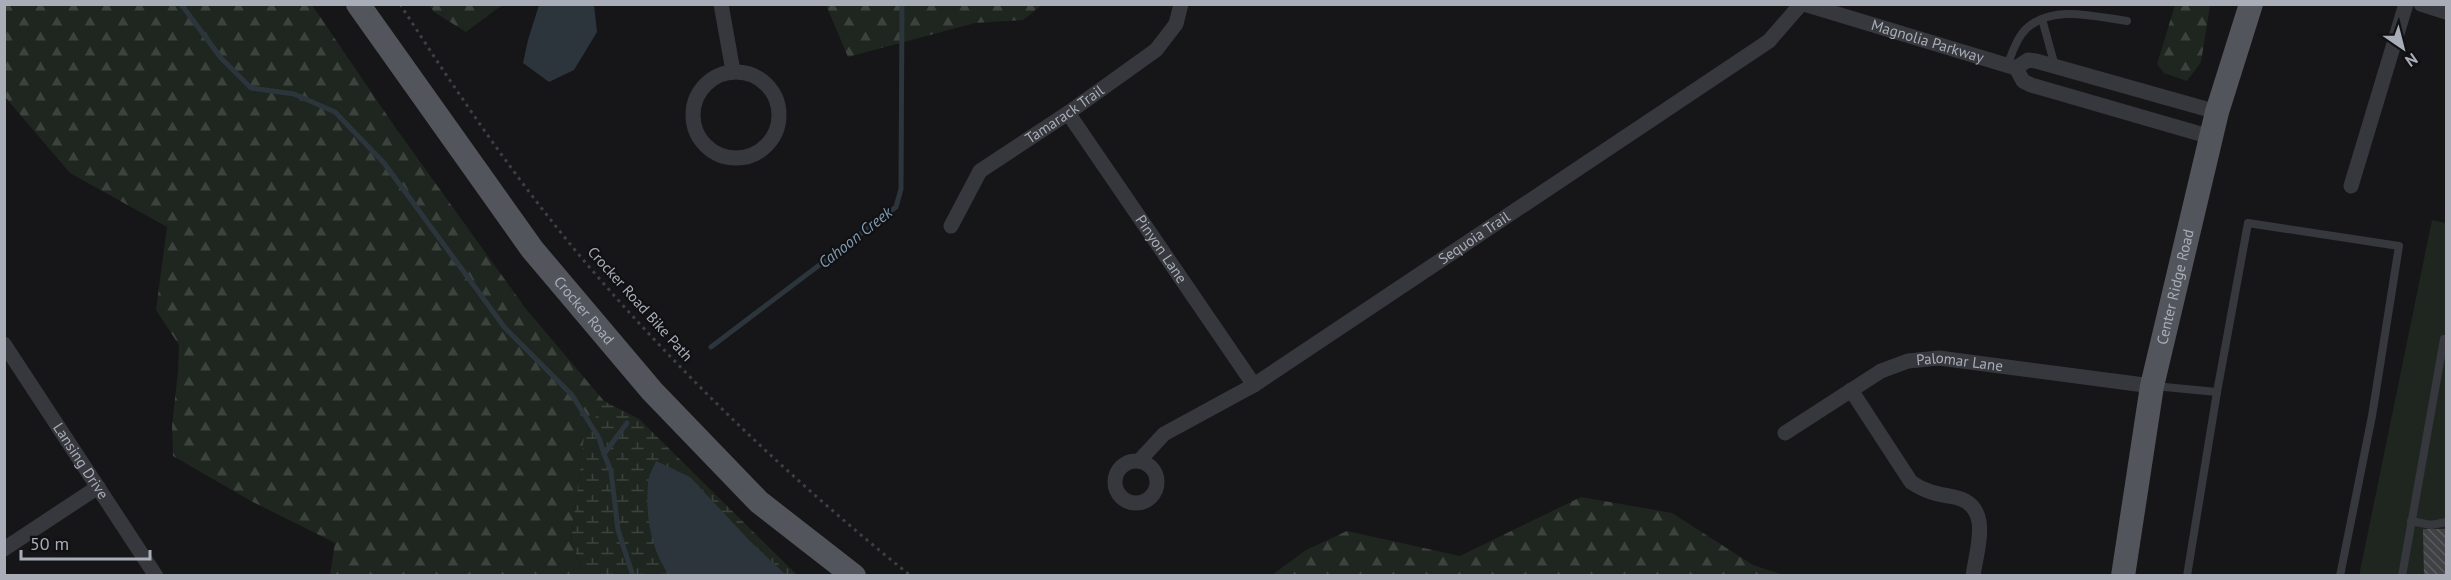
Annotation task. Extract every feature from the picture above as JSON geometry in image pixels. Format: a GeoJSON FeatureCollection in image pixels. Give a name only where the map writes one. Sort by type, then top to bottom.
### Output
{"type":"FeatureCollection","features":[{"type":"Feature","properties":{"kind":"main road","name":"Crocker Road"},"geometry":{"type":"LineString","coordinates":[[358,4],[532,249],[652,392],[759,502],[854,576]]}},
{"type":"Feature","properties":{"kind":"main road","name":"Center Ridge Road"},"geometry":{"type":"LineString","coordinates":[[2123,576],[2152,386],[2217,112],[2251,4]]}},
{"type":"Feature","properties":{"kind":"street"},"geometry":{"type":"LineString","coordinates":[[721,4],[733,71]]}},
{"type":"Feature","properties":{"kind":"street","name":"Tamarack Trail"},"geometry":{"type":"LineString","coordinates":[[951,226],[980,171],[1068,113],[1156,50],[1176,24],[1181,4]]}},
{"type":"Feature","properties":{"kind":"street","name":"Magnolia Parkway"},"geometry":{"type":"LineString","coordinates":[[1803,4],[2012,66],[2028,60],[2055,66],[2217,112]]}},
{"type":"Feature","properties":{"kind":"street","name":"Sequoia Trail"},"geometry":{"type":"LineString","coordinates":[[1139,461],[1164,434],[1254,385],[1769,41],[1803,4]]}},
{"type":"Feature","properties":{"kind":"street"},"geometry":{"type":"LineString","coordinates":[[2351,186],[2406,4]]}},
{"type":"Feature","properties":{"kind":"street"},"geometry":{"type":"LineString","coordinates":[[2421,4],[2446,12]]}},
{"type":"Feature","properties":{"kind":"street","name":"Magnolia Parkway"},"geometry":{"type":"LineString","coordinates":[[2012,66],[2023,81],[2031,85],[2211,137]]}},
{"type":"Feature","properties":{"kind":"street"},"geometry":{"type":"LineString","coordinates":[[733,71],[748,72],[761,79],[772,89],[778,103],[780,118],[776,132],[768,145],[756,154],[742,158],[722,156],[704,144],[696,133],[693,119],[693,105],[699,92],[719,74],[733,71]]}},
{"type":"Feature","properties":{"kind":"street","name":"Pinyon Lane"},"geometry":{"type":"LineString","coordinates":[[1068,113],[1254,385]]}},
{"type":"Feature","properties":{"kind":"street","name":"Lansing Drive"},"geometry":{"type":"LineString","coordinates":[[4,345],[156,576]]}},
{"type":"Feature","properties":{"kind":"street","name":"Palomar Lane"},"geometry":{"type":"LineString","coordinates":[[1785,433],[1895,364],[1923,358],[1939,358],[2152,386]]}},
{"type":"Feature","properties":{"kind":"street"},"geometry":{"type":"LineString","coordinates":[[1851,390],[1911,482],[1925,492],[1965,500],[1973,505],[1980,519],[1973,576]]}},
{"type":"Feature","properties":{"kind":"street"},"geometry":{"type":"LineString","coordinates":[[4,549],[99,487]]}},
{"type":"Feature","properties":{"kind":"lane"},"geometry":{"type":"LineString","coordinates":[[2012,66],[2021,36],[2027,28],[2042,19],[2067,13],[2127,21]]}},
{"type":"Feature","properties":{"kind":"lane"},"geometry":{"type":"LineString","coordinates":[[2042,19],[2055,66]]}},
{"type":"Feature","properties":{"kind":"lane"},"geometry":{"type":"LineString","coordinates":[[2187,576],[2217,392],[2248,224],[2399,246],[2372,416],[2340,576]]}},
{"type":"Feature","properties":{"kind":"lane"},"geometry":{"type":"LineString","coordinates":[[2402,576],[2444,339]]}},
{"type":"Feature","properties":{"kind":"lane"},"geometry":{"type":"LineString","coordinates":[[2152,386],[2217,392]]}},
{"type":"Feature","properties":{"kind":"lane"},"geometry":{"type":"LineString","coordinates":[[2411,521],[2431,525],[2446,522]]}},
{"type":"Feature","properties":{"kind":"path","name":"Crocker Road Bike Path"},"geometry":{"type":"LineString","coordinates":[[400,4],[468,108],[505,159],[568,241],[640,324],[713,401],[754,440],[911,576]]}},
{"type":"Feature","properties":{"kind":"green space"},"geometry":{"type":"Polygon","coordinates":[[[4,5],[312,5],[395,127],[526,309],[604,401],[584,439],[571,539],[583,575],[330,575],[335,543],[251,501],[173,456],[172,426],[179,345],[156,310],[167,227],[70,173],[5,97],[4,5]]]}},
{"type":"Feature","properties":{"kind":"green space"},"geometry":{"type":"Polygon","coordinates":[[[429,5],[502,5],[466,32],[434,12],[429,5]]]}},
{"type":"Feature","properties":{"kind":"green space"},"geometry":{"type":"Polygon","coordinates":[[[826,5],[1042,5],[1023,20],[975,23],[848,57],[826,5]]]}},
{"type":"Feature","properties":{"kind":"green space"},"geometry":{"type":"Polygon","coordinates":[[[2175,5],[2210,5],[2201,62],[2187,81],[2164,73],[2157,64],[2175,5]]]}},
{"type":"Feature","properties":{"kind":"green space"},"geometry":{"type":"Polygon","coordinates":[[[2432,220],[2446,223],[2446,575],[2359,576],[2432,220]]]}},
{"type":"Feature","properties":{"kind":"green space"},"geometry":{"type":"Polygon","coordinates":[[[604,401],[639,419],[797,575],[583,575],[571,539],[584,439],[604,401]]]}},
{"type":"Feature","properties":{"kind":"green space"},"geometry":{"type":"Polygon","coordinates":[[[1581,497],[1672,513],[1753,565],[1783,575],[1272,575],[1306,550],[1347,531],[1460,556],[1581,497]]]}},
{"type":"Feature","properties":{"kind":"shaded area"},"geometry":{"type":"Polygon","coordinates":[[[539,5],[594,5],[597,32],[574,70],[549,82],[523,63],[539,5]]]}},
{"type":"Feature","properties":{"kind":"shaded area"},"geometry":{"type":"Polygon","coordinates":[[[656,461],[690,477],[750,541],[786,575],[669,575],[654,544],[647,508],[648,481],[656,461]]]}},
{"type":"Feature","properties":{"kind":"building"},"geometry":{"type":"Polygon","coordinates":[[[2423,529],[2446,529],[2446,576],[2424,576],[2423,529]]]}},
{"type":"Feature","properties":{"kind":"waterway"},"geometry":{"type":"LineString","coordinates":[[181,4],[221,58],[251,88],[294,94],[335,112],[384,163],[505,328],[572,395],[599,438],[604,454]]}},
{"type":"Feature","properties":{"kind":"waterway","name":"Cahoon Creek"},"geometry":{"type":"LineString","coordinates":[[711,347],[896,207],[901,189],[902,4]]}},
{"type":"Feature","properties":{"kind":"waterway","name":"Cahoon Creek"},"geometry":{"type":"LineString","coordinates":[[627,423],[604,454],[611,471],[618,530],[633,576]]}}]}
